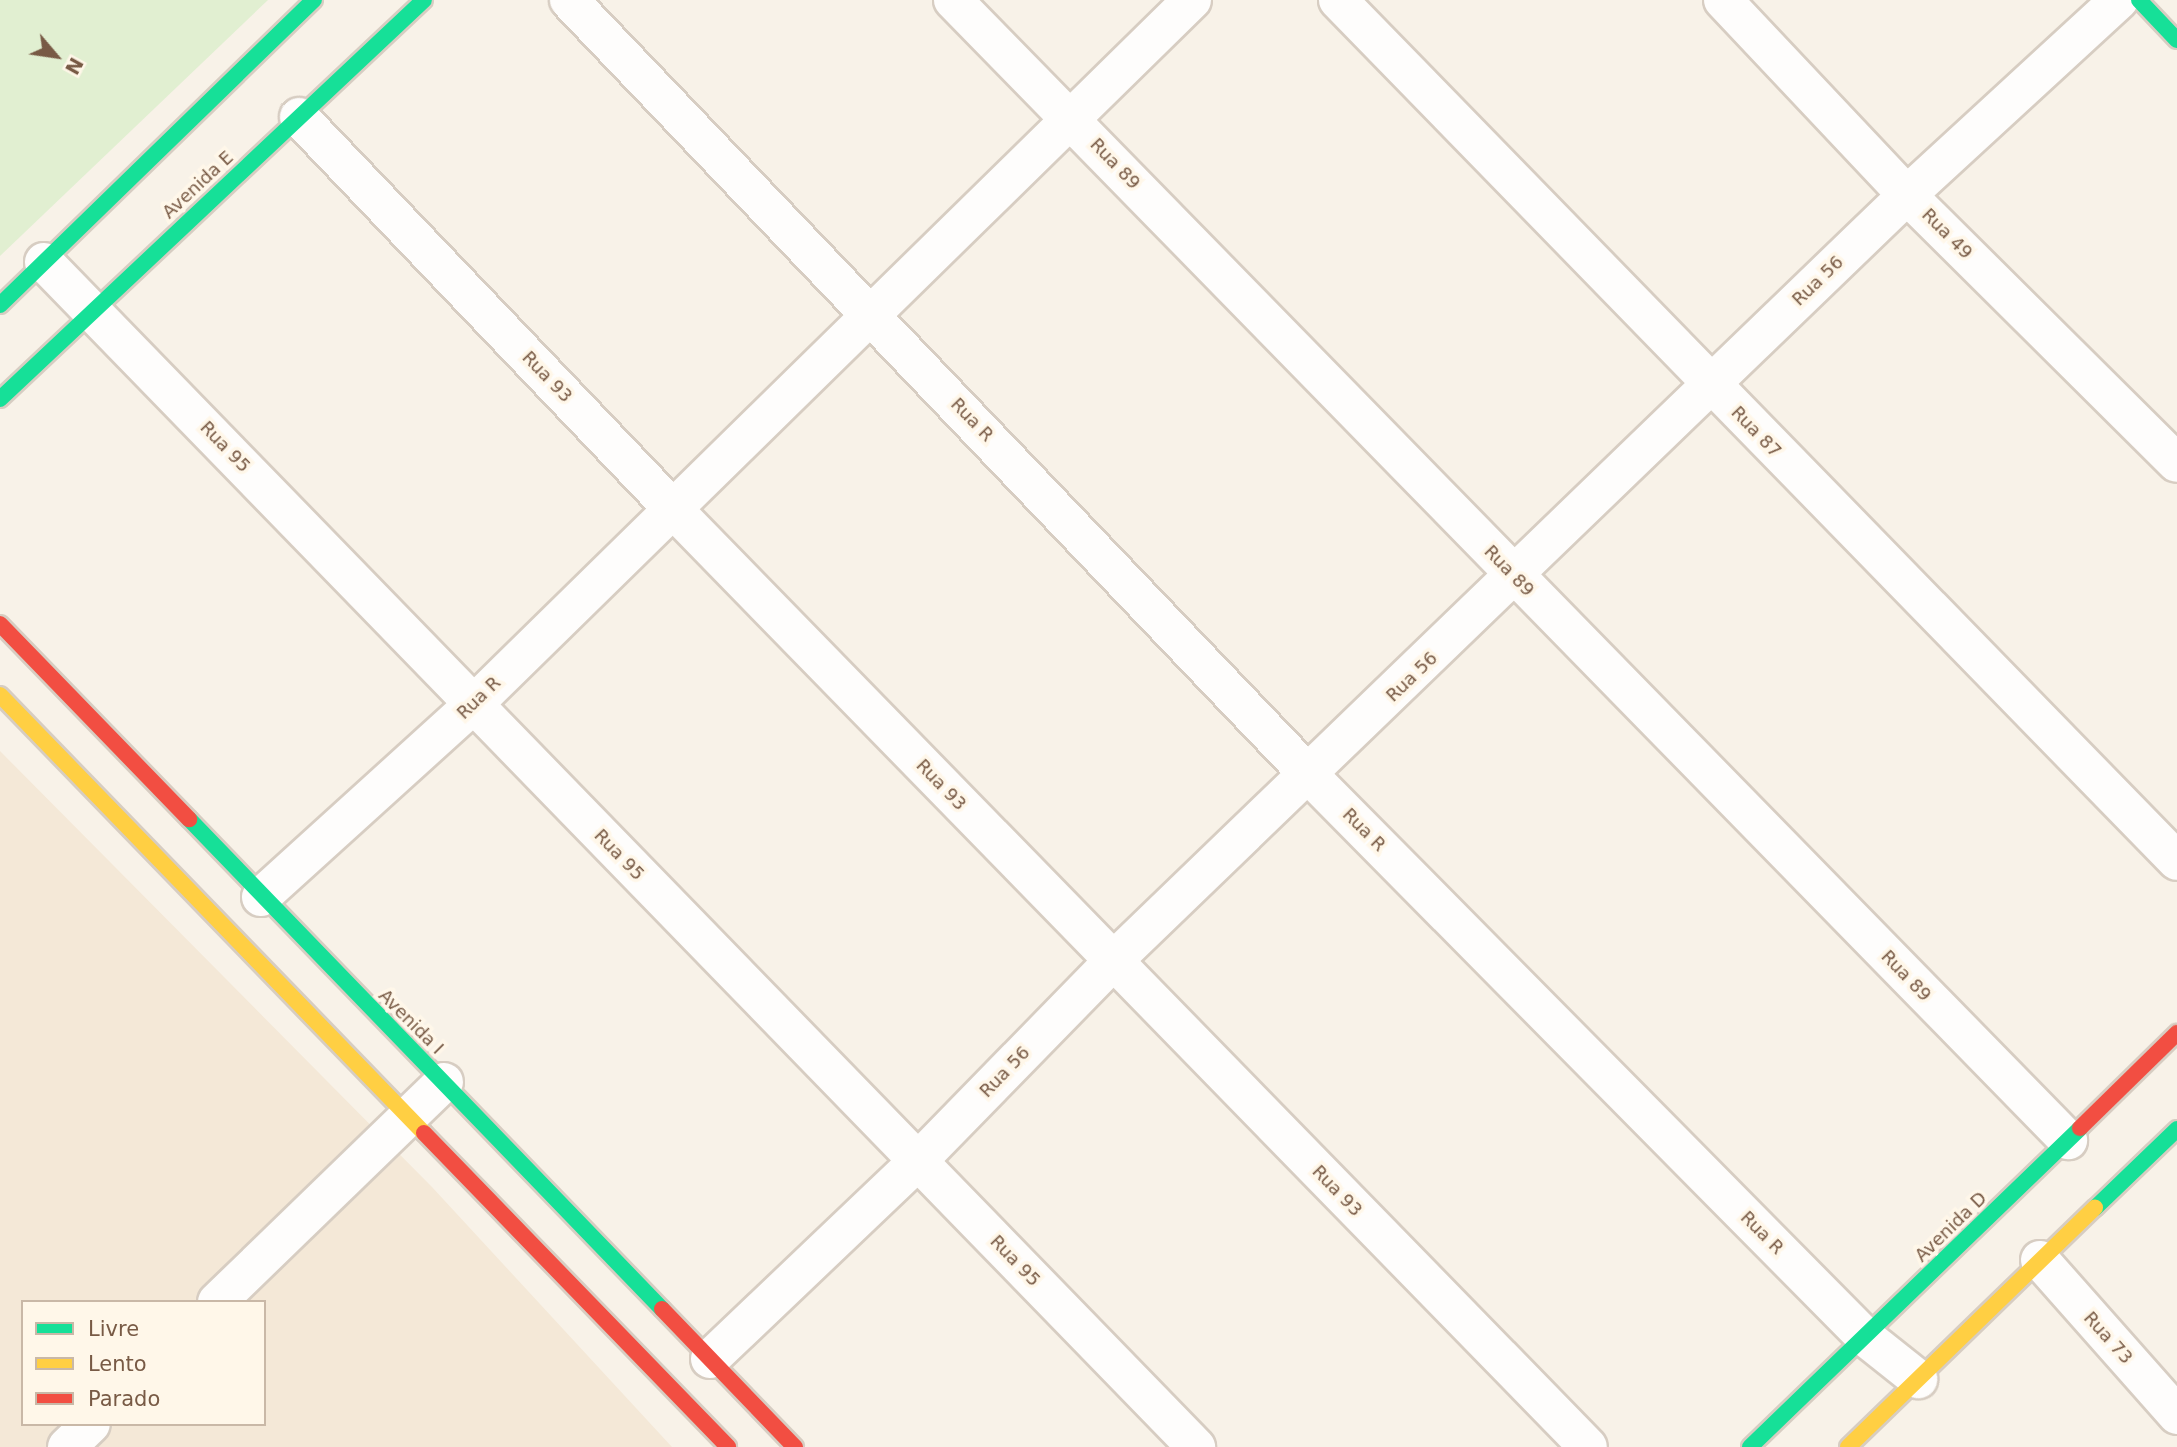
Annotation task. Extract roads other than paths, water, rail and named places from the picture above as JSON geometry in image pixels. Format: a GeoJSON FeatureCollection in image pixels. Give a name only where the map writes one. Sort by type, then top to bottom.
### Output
{"type":"FeatureCollection","features":[{"type":"Feature","properties":{"kind":"street"},"geometry":{"type":"LineString","coordinates":[[0,305],[314,0]]}},
{"type":"Feature","properties":{"kind":"street","name":"Avenida E"},"geometry":{"type":"LineString","coordinates":[[0,399],[424,0]]}},
{"type":"Feature","properties":{"kind":"street","name":"Rua R"},"geometry":{"type":"LineString","coordinates":[[569,0],[1311,776],[1865,1337],[1918,1379]]}},
{"type":"Feature","properties":{"kind":"street","name":"Rua 89"},"geometry":{"type":"LineString","coordinates":[[953,0],[2068,1140]]}},
{"type":"Feature","properties":{"kind":"street","name":"Rua R"},"geometry":{"type":"LineString","coordinates":[[261,897],[473,705],[1192,0]]}},
{"type":"Feature","properties":{"kind":"street","name":"Rua 87"},"geometry":{"type":"LineString","coordinates":[[1338,0],[1711,386],[2177,861]]}},
{"type":"Feature","properties":{"kind":"street","name":"Rua 49"},"geometry":{"type":"LineString","coordinates":[[1723,0],[1907,195],[2177,463]]}},
{"type":"Feature","properties":{"kind":"street","name":"Rua 56"},"geometry":{"type":"LineString","coordinates":[[710,1359],[917,1162],[1112,962],[1311,776],[1907,195],[2119,0]]}},
{"type":"Feature","properties":{"kind":"street"},"geometry":{"type":"LineString","coordinates":[[2139,0],[2177,40]]}},
{"type":"Feature","properties":{"kind":"street","name":"Rua 93"},"geometry":{"type":"LineString","coordinates":[[299,117],[673,509],[1112,962],[1588,1447]]}},
{"type":"Feature","properties":{"kind":"street","name":"Rua 95"},"geometry":{"type":"LineString","coordinates":[[44,262],[1196,1447]]}},
{"type":"Feature","properties":{"kind":"street","name":"Avenida I"},"geometry":{"type":"LineString","coordinates":[[0,624],[795,1447]]}},
{"type":"Feature","properties":{"kind":"street"},"geometry":{"type":"LineString","coordinates":[[0,695],[728,1447]]}},
{"type":"Feature","properties":{"kind":"street","name":"Avenida D"},"geometry":{"type":"LineString","coordinates":[[1750,1447],[2177,1033]]}},
{"type":"Feature","properties":{"kind":"street"},"geometry":{"type":"LineString","coordinates":[[219,1300],[444,1082]]}},
{"type":"Feature","properties":{"kind":"street"},"geometry":{"type":"LineString","coordinates":[[1848,1447],[2177,1129]]}},
{"type":"Feature","properties":{"kind":"street","name":"Rua 73"},"geometry":{"type":"LineString","coordinates":[[2040,1261],[2177,1415]]}},
{"type":"Feature","properties":{"kind":"street"},"geometry":{"type":"LineString","coordinates":[[67,1447],[89,1426]]}}]}
